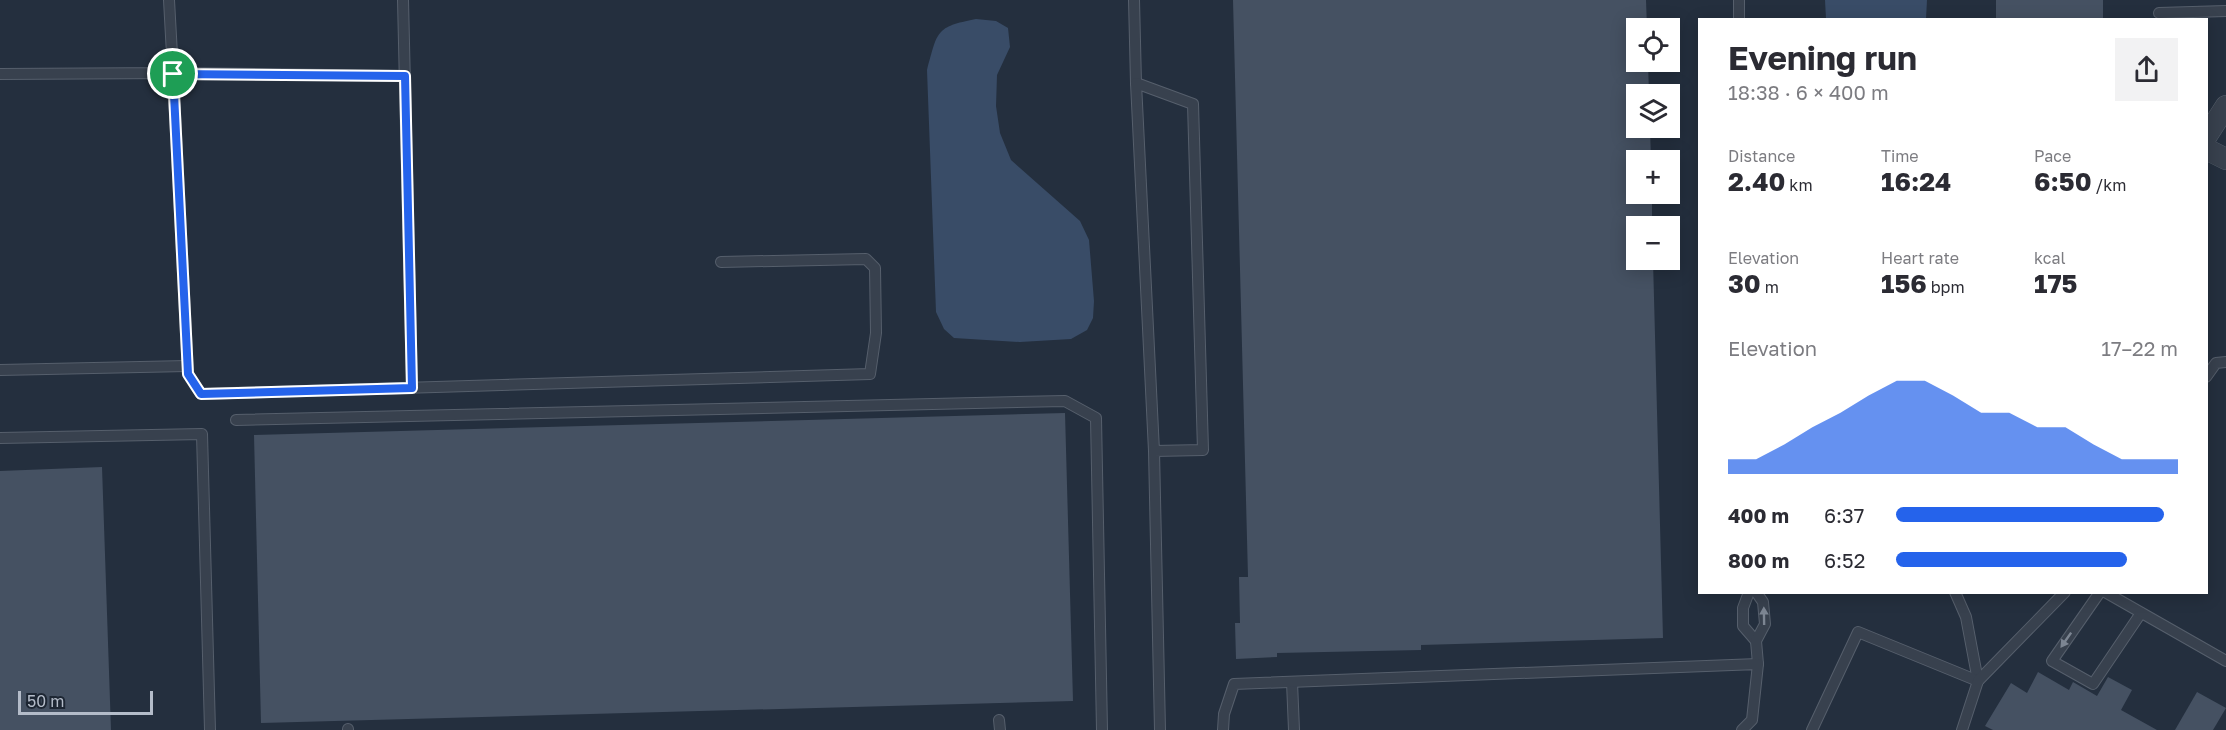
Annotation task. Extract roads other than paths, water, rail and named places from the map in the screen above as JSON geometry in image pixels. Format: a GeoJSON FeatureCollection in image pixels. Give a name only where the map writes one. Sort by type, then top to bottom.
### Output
{"type":"FeatureCollection","features":[{"type":"Feature","properties":{"kind":"street"},"geometry":{"type":"LineString","coordinates":[[2208,134],[2226,106]]}},
{"type":"Feature","properties":{"kind":"street"},"geometry":{"type":"LineString","coordinates":[[2208,150],[2226,159]]}},
{"type":"Feature","properties":{"kind":"lane"},"geometry":{"type":"LineString","coordinates":[[169,0],[187,366],[188,374],[201,394],[870,374],[876,333],[875,268],[866,259],[721,262]]}},
{"type":"Feature","properties":{"kind":"lane"},"geometry":{"type":"LineString","coordinates":[[403,0],[412,388]]}},
{"type":"Feature","properties":{"kind":"lane"},"geometry":{"type":"LineString","coordinates":[[1134,0],[1154,451],[1160,730]]}},
{"type":"Feature","properties":{"kind":"lane"},"geometry":{"type":"LineString","coordinates":[[1739,0],[1739,18]]}},
{"type":"Feature","properties":{"kind":"lane"},"geometry":{"type":"LineString","coordinates":[[2158,0],[2159,16],[2226,11]]}},
{"type":"Feature","properties":{"kind":"lane"},"geometry":{"type":"LineString","coordinates":[[0,74],[405,76]]}},
{"type":"Feature","properties":{"kind":"lane"},"geometry":{"type":"LineString","coordinates":[[1136,83],[1193,104],[1203,450],[1154,451]]}},
{"type":"Feature","properties":{"kind":"lane"},"geometry":{"type":"LineString","coordinates":[[2208,375],[2221,362]]}},
{"type":"Feature","properties":{"kind":"lane"},"geometry":{"type":"LineString","coordinates":[[0,370],[187,366]]}},
{"type":"Feature","properties":{"kind":"lane"},"geometry":{"type":"LineString","coordinates":[[236,420],[1065,401],[1096,418],[1102,730]]}},
{"type":"Feature","properties":{"kind":"lane"},"geometry":{"type":"LineString","coordinates":[[0,438],[202,434],[210,730]]}},
{"type":"Feature","properties":{"kind":"lane"},"geometry":{"type":"LineString","coordinates":[[1748,594],[1743,608],[1743,626],[1756,640]]}},
{"type":"Feature","properties":{"kind":"lane"},"geometry":{"type":"LineString","coordinates":[[1742,730],[1752,720],[1758,664],[1756,640],[1765,624],[1763,602],[1757,594]]}},
{"type":"Feature","properties":{"kind":"lane"},"geometry":{"type":"LineString","coordinates":[[1957,594],[1966,617],[1978,681]]}},
{"type":"Feature","properties":{"kind":"lane"},"geometry":{"type":"LineString","coordinates":[[1962,730],[1978,681],[2063,594]]}},
{"type":"Feature","properties":{"kind":"lane"},"geometry":{"type":"LineString","coordinates":[[2099,594],[2052,661],[2093,684],[2141,613]]}},
{"type":"Feature","properties":{"kind":"lane"},"geometry":{"type":"LineString","coordinates":[[2108,594],[2226,661]]}},
{"type":"Feature","properties":{"kind":"lane"},"geometry":{"type":"LineString","coordinates":[[1812,730],[1858,632],[1978,681]]}},
{"type":"Feature","properties":{"kind":"lane"},"geometry":{"type":"LineString","coordinates":[[1223,730],[1224,714],[1234,684],[1758,664]]}},
{"type":"Feature","properties":{"kind":"lane"},"geometry":{"type":"LineString","coordinates":[[1292,682],[1293,730]]}},
{"type":"Feature","properties":{"kind":"water"},"geometry":{"type":"Polygon","coordinates":[[[1825,0],[1927,0],[1926,18],[1826,18],[1825,0]]]}},
{"type":"Feature","properties":{"kind":"water"},"geometry":{"type":"Polygon","coordinates":[[[976,19],[996,21],[1008,28],[1010,47],[997,75],[996,106],[1000,133],[1011,160],[1080,221],[1089,240],[1094,301],[1093,318],[1087,330],[1071,339],[1020,342],[954,338],[944,329],[936,312],[927,70],[940,33],[945,28],[976,19]]]}}]}
